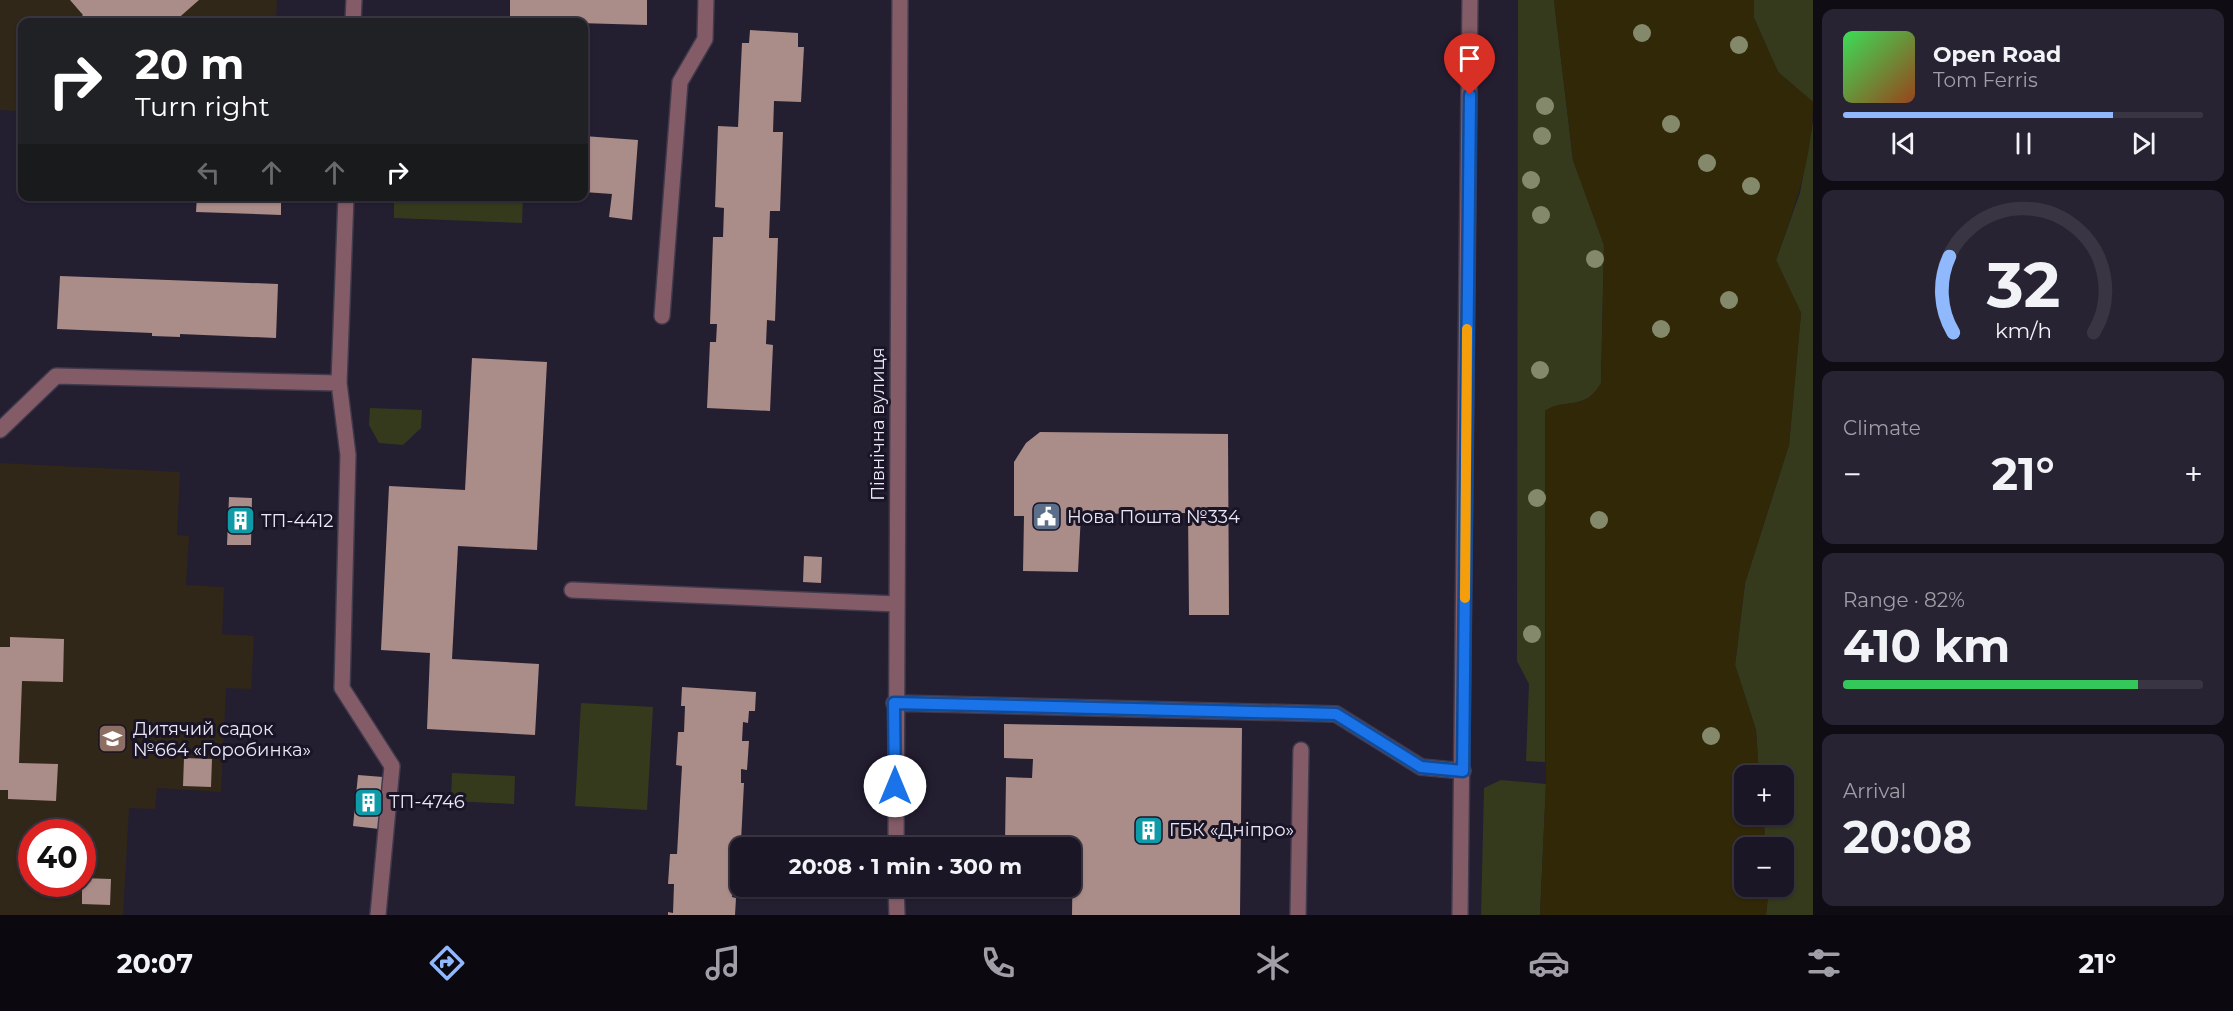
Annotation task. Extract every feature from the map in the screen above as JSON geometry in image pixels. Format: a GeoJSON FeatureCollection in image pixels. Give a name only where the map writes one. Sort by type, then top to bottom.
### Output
{"type":"FeatureCollection","features":[{"type":"Feature","properties":{"kind":"street"},"geometry":{"type":"LineString","coordinates":[[353,18],[354,0]]}},
{"type":"Feature","properties":{"kind":"street"},"geometry":{"type":"LineString","coordinates":[[662,316],[680,82],[705,39],[706,0]]}},
{"type":"Feature","properties":{"kind":"street"},"geometry":{"type":"LineString","coordinates":[[892,0],[900,0]]}},
{"type":"Feature","properties":{"kind":"street","name":"Північна вулиця"},"geometry":{"type":"LineString","coordinates":[[896,837],[894,703],[897,604],[900,0]]}},
{"type":"Feature","properties":{"kind":"street"},"geometry":{"type":"LineString","coordinates":[[1460,915],[1470,0]]}},
{"type":"Feature","properties":{"kind":"street"},"geometry":{"type":"LineString","coordinates":[[346,201],[339,383],[348,455],[342,687],[392,766],[378,915]]}},
{"type":"Feature","properties":{"kind":"street"},"geometry":{"type":"LineString","coordinates":[[0,430],[56,376],[339,383]]}},
{"type":"Feature","properties":{"kind":"street"},"geometry":{"type":"LineString","coordinates":[[573,590],[897,604]]}},
{"type":"Feature","properties":{"kind":"street"},"geometry":{"type":"LineString","coordinates":[[894,703],[1336,714],[1421,767],[1463,771]]}},
{"type":"Feature","properties":{"kind":"street"},"geometry":{"type":"LineString","coordinates":[[1298,915],[1301,750]]}},
{"type":"Feature","properties":{"kind":"street"},"geometry":{"type":"LineString","coordinates":[[896,897],[897,915]]}},
{"type":"Feature","properties":{"kind":"shaded area"},"geometry":{"type":"Polygon","coordinates":[[[0,0],[277,0],[276,18],[18,18],[18,111],[0,110],[0,0]]]}},
{"type":"Feature","properties":{"kind":"shaded area","name":"Дитячий садок №664 «Горобинка»"},"geometry":{"type":"Polygon","coordinates":[[[0,463],[180,472],[177,535],[189,536],[186,585],[224,587],[222,634],[254,636],[251,689],[226,688],[221,792],[157,788],[155,809],[129,808],[123,915],[0,915],[0,463]]]}},
{"type":"Feature","properties":{"kind":"green space"},"geometry":{"type":"Polygon","coordinates":[[[1518,0],[1554,0],[1573,160],[1604,245],[1601,383],[1595,392],[1582,401],[1552,407],[1545,411],[1545,762],[1526,761],[1529,684],[1517,661],[1518,0]]]}},
{"type":"Feature","properties":{"kind":"green space"},"geometry":{"type":"Polygon","coordinates":[[[1754,0],[1813,0],[1813,102],[1778,72],[1754,18],[1754,0]]]}},
{"type":"Feature","properties":{"kind":"green space"},"geometry":{"type":"Polygon","coordinates":[[[1813,121],[1813,915],[1766,915],[1768,897],[1794,897],[1794,837],[1765,837],[1764,825],[1794,825],[1794,765],[1758,765],[1756,730],[1735,665],[1745,583],[1789,445],[1801,313],[1776,260],[1800,193],[1813,121]]]}},
{"type":"Feature","properties":{"kind":"green space"},"geometry":{"type":"Polygon","coordinates":[[[394,201],[523,201],[522,223],[394,218],[394,201]]]}},
{"type":"Feature","properties":{"kind":"green space"},"geometry":{"type":"Polygon","coordinates":[[[370,408],[422,410],[421,428],[403,445],[379,443],[369,425],[370,408]]]}},
{"type":"Feature","properties":{"kind":"green space"},"geometry":{"type":"Polygon","coordinates":[[[581,703],[653,707],[647,810],[575,806],[581,703]]]}},
{"type":"Feature","properties":{"kind":"green space"},"geometry":{"type":"Polygon","coordinates":[[[452,773],[515,776],[514,804],[451,801],[452,773]]]}},
{"type":"Feature","properties":{"kind":"green space"},"geometry":{"type":"Polygon","coordinates":[[[1501,780],[1546,784],[1540,915],[1481,915],[1484,788],[1501,780]]]}},
{"type":"Feature","properties":{"kind":"sand"},"geometry":{"type":"Polygon","coordinates":[[[1554,0],[1754,0],[1754,18],[1778,72],[1813,102],[1806,163],[1796,202],[1776,260],[1801,313],[1789,445],[1745,583],[1735,665],[1756,730],[1758,765],[1734,765],[1734,825],[1764,825],[1765,837],[1734,837],[1734,897],[1768,897],[1766,915],[1540,915],[1546,784],[1545,411],[1552,407],[1588,398],[1601,383],[1604,245],[1573,160],[1554,0]]]}},
{"type":"Feature","properties":{"kind":"building"},"geometry":{"type":"Polygon","coordinates":[[[70,0],[199,0],[179,18],[80,18],[83,15],[70,0]]]}},
{"type":"Feature","properties":{"kind":"building"},"geometry":{"type":"Polygon","coordinates":[[[510,0],[647,0],[647,25],[588,23],[588,18],[510,18],[510,0]]]}},
{"type":"Feature","properties":{"kind":"building"},"geometry":{"type":"Polygon","coordinates":[[[750,30],[798,33],[798,47],[804,47],[801,102],[774,101],[773,132],[783,132],[780,211],[770,211],[769,238],[778,238],[775,321],[767,320],[766,344],[773,345],[770,411],[707,408],[710,342],[716,342],[717,324],[710,324],[713,237],[723,237],[724,208],[715,207],[718,126],[738,127],[742,43],[749,43],[750,30]]]}},
{"type":"Feature","properties":{"kind":"building"},"geometry":{"type":"Polygon","coordinates":[[[588,136],[638,140],[632,220],[609,217],[612,194],[588,192],[588,136]]]}},
{"type":"Feature","properties":{"kind":"building"},"geometry":{"type":"Polygon","coordinates":[[[197,201],[281,201],[281,215],[196,212],[197,201]]]}},
{"type":"Feature","properties":{"kind":"building"},"geometry":{"type":"Polygon","coordinates":[[[60,276],[278,284],[276,338],[180,334],[180,337],[152,336],[152,333],[57,329],[60,276]]]}},
{"type":"Feature","properties":{"kind":"building"},"geometry":{"type":"Polygon","coordinates":[[[472,358],[547,362],[537,550],[458,546],[452,659],[539,664],[535,735],[427,729],[430,653],[381,650],[389,486],[465,490],[472,358]]]}},
{"type":"Feature","properties":{"kind":"building"},"geometry":{"type":"Polygon","coordinates":[[[1040,432],[1228,434],[1229,615],[1189,615],[1188,513],[1081,514],[1078,572],[1023,571],[1024,516],[1014,516],[1014,462],[1026,443],[1040,432]]]}},
{"type":"Feature","properties":{"kind":"building","name":"ТП-4412"},"geometry":{"type":"Polygon","coordinates":[[[229,497],[252,498],[251,545],[227,545],[229,497]]]}},
{"type":"Feature","properties":{"kind":"building"},"geometry":{"type":"Polygon","coordinates":[[[804,556],[822,557],[821,583],[803,582],[804,556]]]}},
{"type":"Feature","properties":{"kind":"building"},"geometry":{"type":"Polygon","coordinates":[[[10,637],[64,639],[63,682],[22,681],[19,763],[58,764],[56,801],[8,799],[8,790],[0,790],[0,647],[10,647],[10,637]]]}},
{"type":"Feature","properties":{"kind":"building"},"geometry":{"type":"Polygon","coordinates":[[[682,687],[756,692],[755,711],[749,711],[748,723],[743,722],[742,741],[749,741],[747,770],[741,769],[741,783],[744,783],[741,837],[730,837],[730,897],[736,898],[735,915],[668,915],[668,912],[673,913],[674,884],[668,884],[670,854],[677,854],[682,766],[676,765],[678,732],[684,732],[685,706],[681,706],[682,687]]]}},
{"type":"Feature","properties":{"kind":"building","name":"ГБК «Дніпро»"},"geometry":{"type":"Polygon","coordinates":[[[1004,724],[1242,728],[1240,915],[1072,915],[1072,897],[1081,897],[1081,837],[1005,837],[1006,777],[1032,778],[1033,759],[1004,758],[1004,724]]]}},
{"type":"Feature","properties":{"kind":"building"},"geometry":{"type":"Polygon","coordinates":[[[184,758],[212,759],[211,787],[183,786],[184,758]]]}},
{"type":"Feature","properties":{"kind":"building","name":"ТП-4746"},"geometry":{"type":"Polygon","coordinates":[[[358,775],[383,777],[379,829],[353,826],[358,775]]]}},
{"type":"Feature","properties":{"kind":"building"},"geometry":{"type":"Polygon","coordinates":[[[96,878],[111,879],[110,905],[82,904],[82,897],[96,897],[96,878]]]}},
{"type":"Feature","properties":{"kind":"slow traffic"},"geometry":{"type":"LineString","coordinates":[[1465,598],[1467,329]]}},
{"type":"Feature","properties":{"kind":"place","name":"Нова Пошта №334"},"geometry":{"type":"Point","coordinates":[1046,517]}},
{"type":"Feature","properties":{"kind":"place","name":"ТП-4412"},"geometry":{"type":"Point","coordinates":[240,521]}},
{"type":"Feature","properties":{"kind":"place","name":"Дитячий садок №664 «Горобинка»"},"geometry":{"type":"Point","coordinates":[112,739]}},
{"type":"Feature","properties":{"kind":"place","name":"ТП-4746"},"geometry":{"type":"Point","coordinates":[368,802]}},
{"type":"Feature","properties":{"kind":"place","name":"ГБК «Дніпро»"},"geometry":{"type":"Point","coordinates":[1148,830]}},
{"type":"Feature","properties":{"kind":"route"},"geometry":{"type":"LineString","coordinates":[[895,786],[894,703],[1336,714],[1421,767],[1463,771],[1470,95]]}}]}
